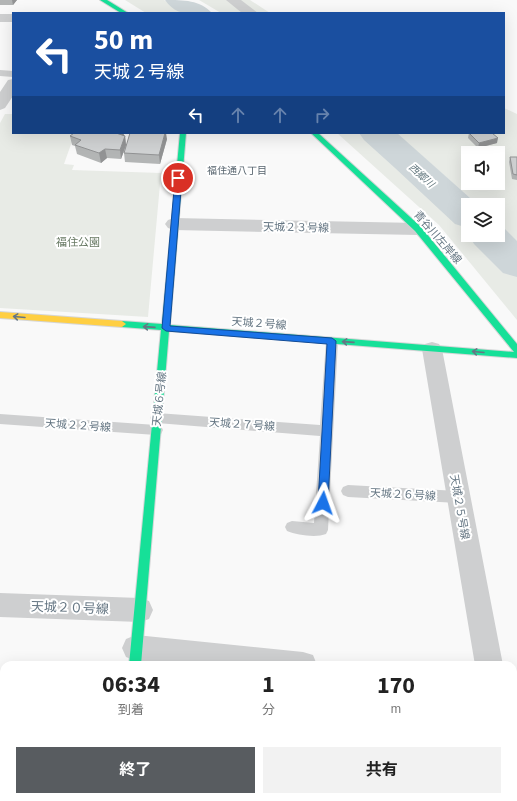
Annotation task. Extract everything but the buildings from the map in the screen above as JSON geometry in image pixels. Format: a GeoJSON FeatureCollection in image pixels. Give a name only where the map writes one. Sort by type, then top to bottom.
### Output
{"type":"FeatureCollection","features":[{"type":"Feature","properties":{"kind":"street"},"geometry":{"type":"LineString","coordinates":[[103,0],[123,12]]}},
{"type":"Feature","properties":{"kind":"street"},"geometry":{"type":"LineString","coordinates":[[232,0],[249,12]]}},
{"type":"Feature","properties":{"kind":"street"},"geometry":{"type":"LineString","coordinates":[[0,18],[12,18]]}},
{"type":"Feature","properties":{"kind":"street"},"geometry":{"type":"LineString","coordinates":[[12,85],[0,107],[12,109]]}},
{"type":"Feature","properties":{"kind":"street","name":"天城６号線"},"geometry":{"type":"LineString","coordinates":[[136,657],[182,134]]}},
{"type":"Feature","properties":{"kind":"street","name":"青谷川左岸線"},"geometry":{"type":"LineString","coordinates":[[315,134],[418,229],[517,350]]}},
{"type":"Feature","properties":{"kind":"street","name":"天城２３号線"},"geometry":{"type":"LineString","coordinates":[[174,224],[418,229]]}},
{"type":"Feature","properties":{"kind":"street","name":"天城２号線"},"geometry":{"type":"LineString","coordinates":[[0,315],[517,355]]}},
{"type":"Feature","properties":{"kind":"street","name":"天城２５号線"},"geometry":{"type":"LineString","coordinates":[[432,348],[488,661]]}},
{"type":"Feature","properties":{"kind":"street","name":"天城２０号線"},"geometry":{"type":"LineString","coordinates":[[0,605],[140,610]]}},
{"type":"Feature","properties":{"kind":"street"},"geometry":{"type":"LineString","coordinates":[[136,657],[220,661]]}},
{"type":"Feature","properties":{"kind":"lane"},"geometry":{"type":"LineString","coordinates":[[0,73],[12,74]]}},
{"type":"Feature","properties":{"kind":"lane"},"geometry":{"type":"LineString","coordinates":[[292,527],[321,530],[332,341]]}},
{"type":"Feature","properties":{"kind":"lane","name":"天城２２号線"},"geometry":{"type":"LineString","coordinates":[[0,420],[156,424]]}},
{"type":"Feature","properties":{"kind":"lane","name":"天城２７号線"},"geometry":{"type":"LineString","coordinates":[[156,424],[326,431]]}},
{"type":"Feature","properties":{"kind":"lane","name":"天城２６号線"},"geometry":{"type":"LineString","coordinates":[[348,491],[458,497]]}},
{"type":"Feature","properties":{"kind":"green space"},"geometry":{"type":"Polygon","coordinates":[[[125,0],[164,0],[185,12],[144,12],[125,0]]]}},
{"type":"Feature","properties":{"kind":"green space"},"geometry":{"type":"Polygon","coordinates":[[[199,0],[250,0],[268,12],[219,12],[199,0]]]}},
{"type":"Feature","properties":{"kind":"green space"},"geometry":{"type":"Polygon","coordinates":[[[505,108],[517,114],[517,245],[505,232],[505,198],[470,198],[397,134],[505,134],[505,108]]]}},
{"type":"Feature","properties":{"kind":"green space","name":"福住公園"},"geometry":{"type":"Polygon","coordinates":[[[5,114],[12,114],[12,134],[75,134],[64,164],[74,165],[72,170],[161,173],[148,317],[0,308],[0,123],[5,114]]]}},
{"type":"Feature","properties":{"kind":"green space"},"geometry":{"type":"Polygon","coordinates":[[[338,134],[369,134],[461,218],[461,242],[486,242],[517,274],[517,320],[439,225],[338,134]]]}},
{"type":"Feature","properties":{"kind":"waterway","name":"西郷川"},"geometry":{"type":"LineString","coordinates":[[179,0],[197,12]]}},
{"type":"Feature","properties":{"kind":"waterway","name":"西郷川"},"geometry":{"type":"LineString","coordinates":[[377,134],[408,160],[461,209]]}},
{"type":"Feature","properties":{"kind":"waterway","name":"西郷川"},"geometry":{"type":"LineString","coordinates":[[495,242],[517,264]]}},
{"type":"Feature","properties":{"kind":"traffic: fast"},"geometry":{"type":"LineString","coordinates":[[103,0],[123,12]]}},
{"type":"Feature","properties":{"kind":"traffic: fast"},"geometry":{"type":"LineString","coordinates":[[135,661],[183,134]]}},
{"type":"Feature","properties":{"kind":"traffic: fast"},"geometry":{"type":"LineString","coordinates":[[315,134],[418,229],[517,350]]}},
{"type":"Feature","properties":{"kind":"traffic: fast"},"geometry":{"type":"LineString","coordinates":[[122,324],[517,355]]}},
{"type":"Feature","properties":{"kind":"traffic: slow"},"geometry":{"type":"LineString","coordinates":[[0,315],[122,324]]}},
{"type":"Feature","properties":{"kind":"district","name":"福住通八丁目"},"geometry":{"type":"Point","coordinates":[237,170]}},
{"type":"Feature","properties":{"kind":"route"},"geometry":{"type":"LineString","coordinates":[[178,178],[166,328],[332,341],[323,503]]}}]}
